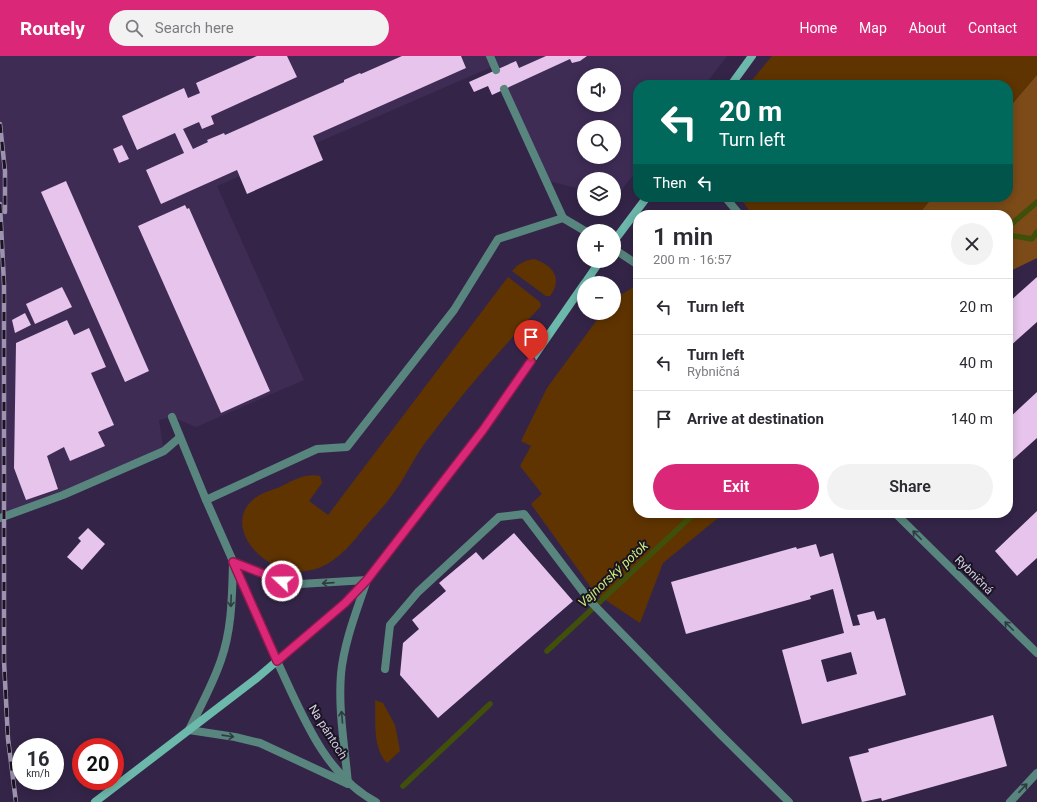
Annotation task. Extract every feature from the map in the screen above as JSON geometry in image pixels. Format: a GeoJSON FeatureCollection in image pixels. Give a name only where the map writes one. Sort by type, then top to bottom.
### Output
{"type":"FeatureCollection","features":[{"type":"Feature","properties":{"kind":"main road"},"geometry":{"type":"LineString","coordinates":[[735,80],[752,56]]}},
{"type":"Feature","properties":{"kind":"main road"},"geometry":{"type":"LineString","coordinates":[[621,232],[633,216]]}},
{"type":"Feature","properties":{"kind":"main road"},"geometry":{"type":"LineString","coordinates":[[97,800],[190,730],[277,661],[345,603],[367,580],[483,430],[577,294]]}},
{"type":"Feature","properties":{"kind":"street"},"geometry":{"type":"LineString","coordinates":[[490,56],[496,70]]}},
{"type":"Feature","properties":{"kind":"street"},"geometry":{"type":"LineString","coordinates":[[504,89],[563,218],[577,226]]}},
{"type":"Feature","properties":{"kind":"street"},"geometry":{"type":"LineString","coordinates":[[729,202],[736,210]]}},
{"type":"Feature","properties":{"kind":"street"},"geometry":{"type":"LineString","coordinates":[[206,500],[317,449],[348,447],[454,310],[498,238],[563,218]]}},
{"type":"Feature","properties":{"kind":"street"},"geometry":{"type":"LineString","coordinates":[[621,254],[633,262]]}},
{"type":"Feature","properties":{"kind":"street","name":"Na pántoch"},"geometry":{"type":"LineString","coordinates":[[172,417],[233,562],[302,715],[315,737],[348,784],[376,802]]}},
{"type":"Feature","properties":{"kind":"street"},"geometry":{"type":"LineString","coordinates":[[0,518],[63,495],[164,451],[180,438]]}},
{"type":"Feature","properties":{"kind":"street"},"geometry":{"type":"LineString","coordinates":[[385,669],[390,625],[418,592],[499,517],[524,514],[590,601],[789,802]]}},
{"type":"Feature","properties":{"kind":"street","name":"Rybničná"},"geometry":{"type":"LineString","coordinates":[[900,518],[1037,653]]}},
{"type":"Feature","properties":{"kind":"street"},"geometry":{"type":"LineString","coordinates":[[233,562],[282,581],[300,584],[367,580],[344,656],[341,674],[341,713],[348,784],[260,743],[235,737],[190,730],[218,668],[226,645],[231,613],[233,562]]}},
{"type":"Feature","properties":{"kind":"street"},"geometry":{"type":"LineString","coordinates":[[1010,802],[1037,773]]}},
{"type":"Feature","properties":{"kind":"shaded area"},"geometry":{"type":"Polygon","coordinates":[[[0,56],[727,56],[709,80],[633,80],[633,175],[621,191],[621,172],[577,172],[577,188],[545,180],[494,66],[217,186],[304,380],[196,427],[172,417],[159,420],[163,447],[7,515],[0,498],[0,56]]]}},
{"type":"Feature","properties":{"kind":"shaded area"},"geometry":{"type":"Polygon","coordinates":[[[772,56],[1037,56],[1037,75],[1013,103],[1013,80],[752,80],[772,56]]]}},
{"type":"Feature","properties":{"kind":"shaded area"},"geometry":{"type":"Polygon","coordinates":[[[1037,75],[1037,258],[1013,270],[1013,210],[922,210],[929,202],[1013,202],[1013,103],[1037,75]]]}},
{"type":"Feature","properties":{"kind":"shaded area"},"geometry":{"type":"Polygon","coordinates":[[[743,202],[929,202],[922,210],[749,210],[743,202]]]}},
{"type":"Feature","properties":{"kind":"shaded area"},"geometry":{"type":"Polygon","coordinates":[[[534,259],[546,265],[554,273],[556,284],[550,296],[546,296],[512,271],[522,263],[534,259]]]}},
{"type":"Feature","properties":{"kind":"shaded area"},"geometry":{"type":"Polygon","coordinates":[[[508,277],[540,302],[541,306],[496,356],[439,425],[421,449],[391,497],[351,544],[334,560],[308,571],[289,570],[272,564],[257,553],[247,540],[242,525],[245,511],[255,498],[299,478],[314,475],[320,476],[322,483],[309,501],[328,515],[508,277]]]}},
{"type":"Feature","properties":{"kind":"shaded area"},"geometry":{"type":"Polygon","coordinates":[[[633,288],[633,518],[718,518],[663,563],[640,623],[595,593],[531,504],[542,494],[520,466],[531,446],[521,441],[547,388],[597,320],[621,320],[621,295],[633,288]]]}},
{"type":"Feature","properties":{"kind":"shaded area"},"geometry":{"type":"Polygon","coordinates":[[[375,700],[383,703],[395,725],[400,751],[387,763],[382,757],[377,741],[375,725],[375,700]]]}},
{"type":"Feature","properties":{"kind":"building"},"geometry":{"type":"Polygon","coordinates":[[[257,56],[287,56],[297,77],[211,116],[214,124],[202,129],[199,122],[183,129],[193,149],[208,142],[207,140],[224,133],[225,135],[344,82],[344,80],[402,56],[461,56],[466,68],[313,136],[323,160],[247,194],[237,170],[161,204],[146,170],[184,153],[175,133],[137,150],[122,116],[184,88],[188,98],[200,93],[196,83],[257,56]]]}},
{"type":"Feature","properties":{"kind":"building"},"geometry":{"type":"Polygon","coordinates":[[[546,56],[587,56],[580,61],[572,63],[570,59],[492,95],[488,86],[474,92],[469,82],[516,61],[519,68],[546,56]]]}},
{"type":"Feature","properties":{"kind":"building"},"geometry":{"type":"Polygon","coordinates":[[[122,145],[129,159],[119,163],[113,149],[122,145]]]}},
{"type":"Feature","properties":{"kind":"building"},"geometry":{"type":"Polygon","coordinates":[[[66,181],[149,371],[125,382],[41,192],[66,181]]]}},
{"type":"Feature","properties":{"kind":"building"},"geometry":{"type":"Polygon","coordinates":[[[185,205],[187,209],[189,208],[270,391],[221,413],[138,226],[185,205]]]}},
{"type":"Feature","properties":{"kind":"building"},"geometry":{"type":"Polygon","coordinates":[[[1037,277],[1037,322],[1013,344],[1013,299],[1037,277]]]}},
{"type":"Feature","properties":{"kind":"building"},"geometry":{"type":"Polygon","coordinates":[[[62,287],[72,307],[35,324],[26,304],[62,287]]]}},
{"type":"Feature","properties":{"kind":"building"},"geometry":{"type":"Polygon","coordinates":[[[25,313],[31,325],[15,333],[12,320],[25,313]]]}},
{"type":"Feature","properties":{"kind":"building"},"geometry":{"type":"Polygon","coordinates":[[[67,320],[74,335],[89,328],[106,367],[91,373],[114,425],[98,432],[105,446],[70,461],[64,447],[47,456],[58,489],[26,500],[14,468],[16,343],[67,320]]]}},
{"type":"Feature","properties":{"kind":"building"},"geometry":{"type":"Polygon","coordinates":[[[1037,392],[1037,438],[1013,460],[1013,414],[1037,392]]]}},
{"type":"Feature","properties":{"kind":"building"},"geometry":{"type":"Polygon","coordinates":[[[1037,511],[1037,558],[1017,576],[995,551],[1037,511]]]}},
{"type":"Feature","properties":{"kind":"building"},"geometry":{"type":"Polygon","coordinates":[[[88,528],[105,544],[82,570],[67,557],[81,541],[78,538],[88,528]]]}},
{"type":"Feature","properties":{"kind":"building"},"geometry":{"type":"Polygon","coordinates":[[[514,533],[573,601],[438,718],[400,675],[403,643],[419,629],[412,620],[446,591],[439,583],[476,552],[483,560],[514,533]]]}},
{"type":"Feature","properties":{"kind":"building"},"geometry":{"type":"Polygon","coordinates":[[[816,544],[820,557],[833,553],[853,626],[860,625],[857,615],[874,611],[877,620],[885,618],[906,695],[802,724],[782,650],[844,633],[833,589],[810,596],[811,599],[686,634],[671,582],[796,547],[797,549],[816,544]],[[851,652],[821,660],[827,682],[857,674],[851,652]]]}},
{"type":"Feature","properties":{"kind":"building"},"geometry":{"type":"Polygon","coordinates":[[[993,715],[1007,766],[882,801],[881,798],[862,802],[849,757],[869,752],[868,749],[993,715]]]}},
{"type":"Feature","properties":{"kind":"waterway","name":"Vajnorský potok"},"geometry":{"type":"LineString","coordinates":[[1013,223],[1037,202]]}},
{"type":"Feature","properties":{"kind":"waterway"},"geometry":{"type":"LineString","coordinates":[[1013,236],[1032,239],[1037,232]]}},
{"type":"Feature","properties":{"kind":"waterway","name":"Vajnorský potok"},"geometry":{"type":"LineString","coordinates":[[547,651],[690,518]]}},
{"type":"Feature","properties":{"kind":"waterway","name":"Vajnorský potok"},"geometry":{"type":"LineString","coordinates":[[403,786],[490,704]]}},
{"type":"Feature","properties":{"kind":"railway"},"geometry":{"type":"LineString","coordinates":[[0,124],[5,171],[5,212]]}},
{"type":"Feature","properties":{"kind":"railway"},"geometry":{"type":"LineString","coordinates":[[0,204],[4,284],[4,661],[8,739],[16,802]]}},
{"type":"Feature","properties":{"kind":"route"},"geometry":{"type":"LineString","coordinates":[[282,581],[233,562],[277,661],[345,603],[367,580],[483,430],[531,361]]}}]}
